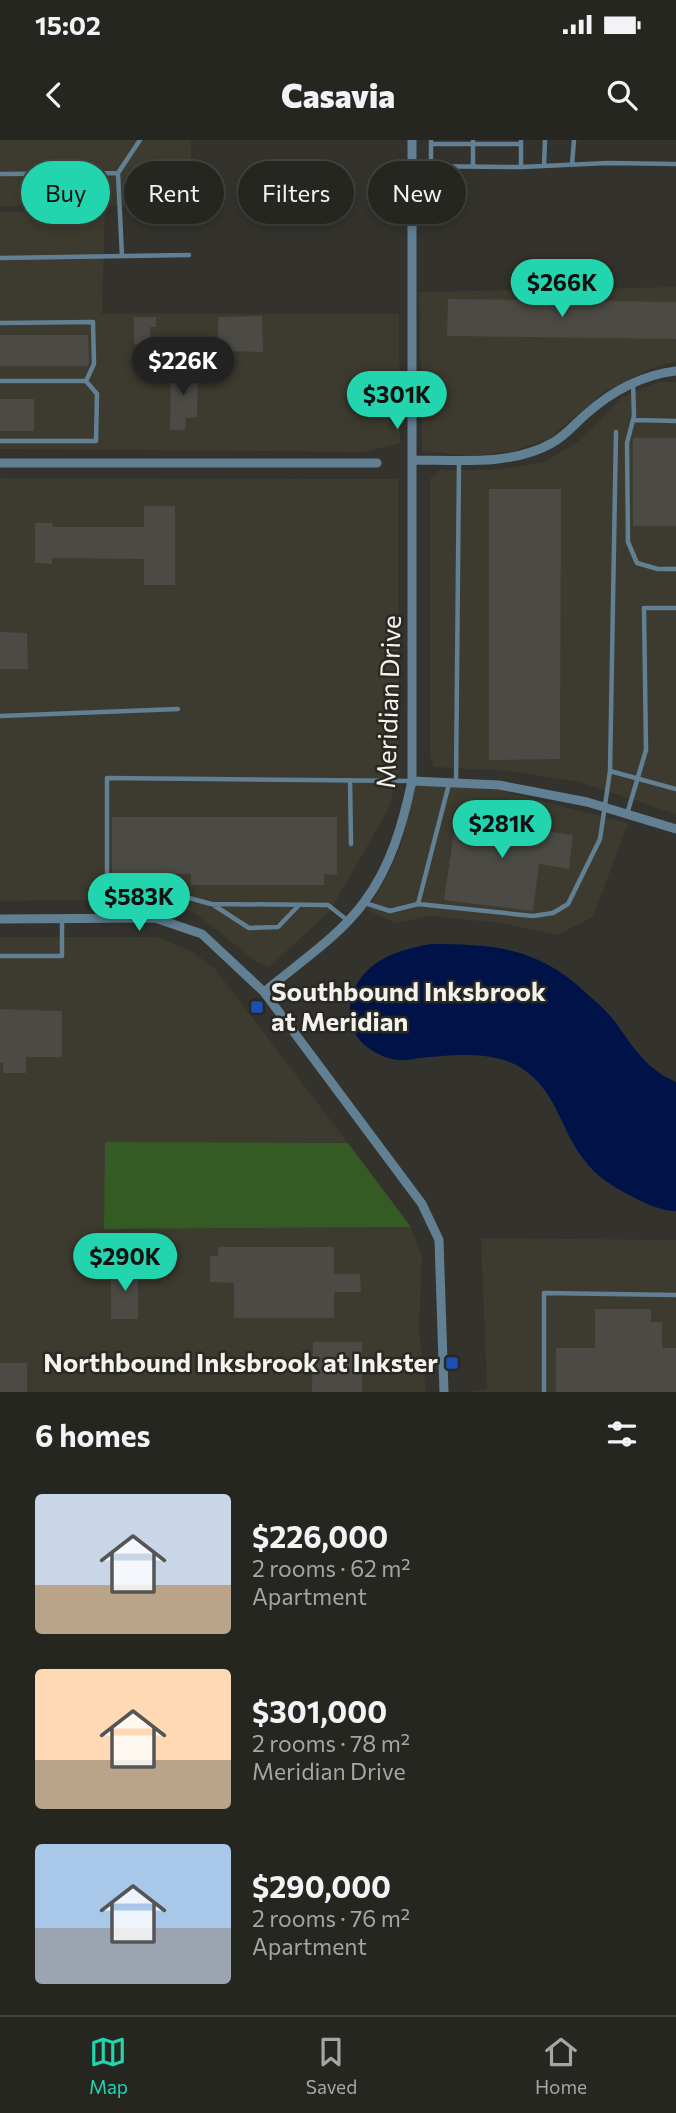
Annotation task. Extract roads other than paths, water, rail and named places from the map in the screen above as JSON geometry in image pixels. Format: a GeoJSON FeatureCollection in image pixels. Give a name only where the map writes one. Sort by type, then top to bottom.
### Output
{"type":"FeatureCollection","features":[{"type":"Feature","properties":{"kind":"street","name":"Meridian Drive"},"geometry":{"type":"LineString","coordinates":[[412,140],[412,161]]}},
{"type":"Feature","properties":{"kind":"street","name":"Meridian Drive"},"geometry":{"type":"LineString","coordinates":[[264,992],[348,920],[364,902],[393,848],[412,781],[412,224]]}},
{"type":"Feature","properties":{"kind":"street"},"geometry":{"type":"LineString","coordinates":[[413,460],[459,460],[518,455],[552,444],[614,392],[656,373],[676,371]]}},
{"type":"Feature","properties":{"kind":"street"},"geometry":{"type":"LineString","coordinates":[[0,463],[377,463]]}},
{"type":"Feature","properties":{"kind":"street"},"geometry":{"type":"LineString","coordinates":[[412,781],[499,785],[606,807],[676,829]]}},
{"type":"Feature","properties":{"kind":"street"},"geometry":{"type":"LineString","coordinates":[[0,919],[155,918],[202,934],[264,992],[422,1204],[439,1240],[444,1392]]}},
{"type":"Feature","properties":{"kind":"lane"},"geometry":{"type":"LineString","coordinates":[[122,256],[118,173],[140,140]]}},
{"type":"Feature","properties":{"kind":"lane"},"geometry":{"type":"LineString","coordinates":[[544,166],[545,140]]}},
{"type":"Feature","properties":{"kind":"lane"},"geometry":{"type":"LineString","coordinates":[[572,165],[574,140]]}},
{"type":"Feature","properties":{"kind":"lane"},"geometry":{"type":"LineString","coordinates":[[431,161],[431,142],[521,142],[521,167]]}},
{"type":"Feature","properties":{"kind":"lane"},"geometry":{"type":"LineString","coordinates":[[473,142],[473,167]]}},
{"type":"Feature","properties":{"kind":"lane"},"geometry":{"type":"LineString","coordinates":[[466,167],[676,164]]}},
{"type":"Feature","properties":{"kind":"lane"},"geometry":{"type":"LineString","coordinates":[[0,174],[118,173]]}},
{"type":"Feature","properties":{"kind":"lane"},"geometry":{"type":"LineString","coordinates":[[0,258],[189,255]]}},
{"type":"Feature","properties":{"kind":"lane"},"geometry":{"type":"LineString","coordinates":[[0,323],[93,322],[94,364],[86,381]]}},
{"type":"Feature","properties":{"kind":"lane"},"geometry":{"type":"LineString","coordinates":[[0,381],[86,381],[97,394],[96,441],[0,441]]}},
{"type":"Feature","properties":{"kind":"lane"},"geometry":{"type":"LineString","coordinates":[[633,382],[634,420],[627,443],[628,542],[637,563],[658,569],[676,569]]}},
{"type":"Feature","properties":{"kind":"lane"},"geometry":{"type":"LineString","coordinates":[[634,420],[676,421]]}},
{"type":"Feature","properties":{"kind":"lane"},"geometry":{"type":"LineString","coordinates":[[364,902],[390,911],[418,904],[533,916],[553,913],[568,904],[600,839],[610,771],[616,432]]}},
{"type":"Feature","properties":{"kind":"lane"},"geometry":{"type":"LineString","coordinates":[[418,904],[453,783],[459,460]]}},
{"type":"Feature","properties":{"kind":"lane"},"geometry":{"type":"LineString","coordinates":[[627,814],[646,750],[644,608],[676,608]]}},
{"type":"Feature","properties":{"kind":"lane"},"geometry":{"type":"LineString","coordinates":[[0,716],[178,709]]}},
{"type":"Feature","properties":{"kind":"lane"},"geometry":{"type":"LineString","coordinates":[[610,771],[676,789]]}},
{"type":"Feature","properties":{"kind":"lane"},"geometry":{"type":"LineString","coordinates":[[115,918],[115,890],[107,875],[107,778],[412,781]]}},
{"type":"Feature","properties":{"kind":"lane"},"geometry":{"type":"LineString","coordinates":[[350,780],[351,845]]}},
{"type":"Feature","properties":{"kind":"lane"},"geometry":{"type":"LineString","coordinates":[[115,890],[160,890],[211,904],[328,905],[348,920]]}},
{"type":"Feature","properties":{"kind":"lane"},"geometry":{"type":"LineString","coordinates":[[211,904],[249,928],[278,927],[300,904]]}},
{"type":"Feature","properties":{"kind":"lane"},"geometry":{"type":"LineString","coordinates":[[0,956],[62,956],[62,918]]}},
{"type":"Feature","properties":{"kind":"lane"},"geometry":{"type":"LineString","coordinates":[[544,1392],[544,1293],[676,1295]]}},
{"type":"Feature","properties":{"kind":"place","name":"Southbound Inksbrook at Meridian"},"geometry":{"type":"Point","coordinates":[257,1007]}},
{"type":"Feature","properties":{"kind":"place","name":"Northbound Inksbrook at Inkster"},"geometry":{"type":"Point","coordinates":[452,1363]}}]}
